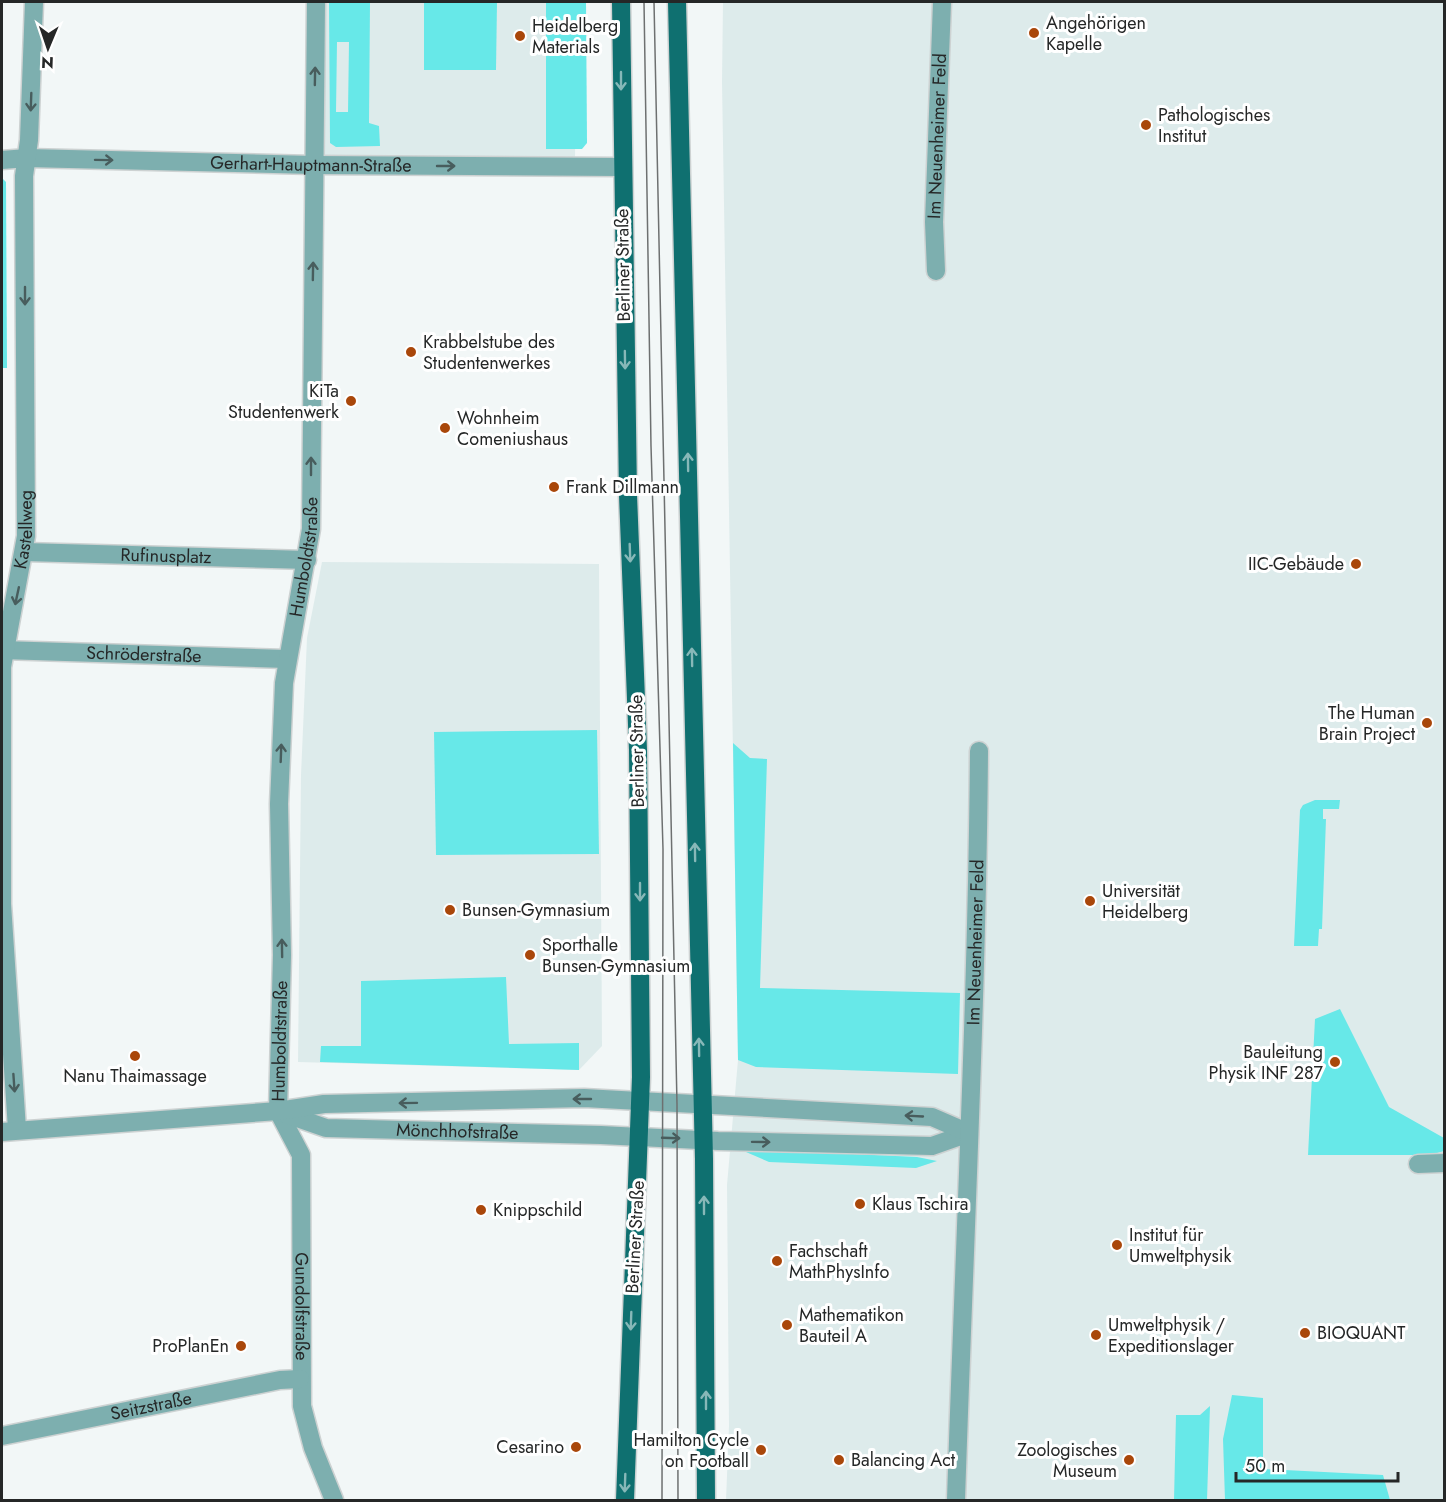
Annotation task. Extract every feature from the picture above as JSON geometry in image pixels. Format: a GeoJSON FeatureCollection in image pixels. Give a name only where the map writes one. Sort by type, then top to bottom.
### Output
{"type":"FeatureCollection","features":[{"type":"Feature","properties":{"kind":"main road","name":"Berliner Straße"},"geometry":{"type":"LineString","coordinates":[[621,2],[621,167],[628,495],[638,750],[640,1102],[625,1500]]}},
{"type":"Feature","properties":{"kind":"main road"},"geometry":{"type":"LineString","coordinates":[[677,2],[702,1140],[706,1500]]}},
{"type":"Feature","properties":{"kind":"street","name":"Kastellweg"},"geometry":{"type":"LineString","coordinates":[[9,1131],[2,904],[2,667],[3,650],[25,552],[24,176],[27,158],[34,2]]}},
{"type":"Feature","properties":{"kind":"street","name":"Humboldtstraße"},"geometry":{"type":"LineString","coordinates":[[278,1111],[282,955],[279,804],[286,658],[307,560],[311,529],[316,2]]}},
{"type":"Feature","properties":{"kind":"street","name":"Im Neuenheimer Feld"},"geometry":{"type":"LineString","coordinates":[[936,271],[934,222],[942,2]]}},
{"type":"Feature","properties":{"kind":"street","name":"Gerhart-Hauptmann-Straße"},"geometry":{"type":"LineString","coordinates":[[2,160],[27,158],[313,165],[621,167]]}},
{"type":"Feature","properties":{"kind":"street","name":"Rufinusplatz"},"geometry":{"type":"LineString","coordinates":[[25,552],[307,560]]}},
{"type":"Feature","properties":{"kind":"street","name":"Schröderstraße"},"geometry":{"type":"LineString","coordinates":[[3,650],[286,658]]}},
{"type":"Feature","properties":{"kind":"street","name":"Im Neuenheimer Feld"},"geometry":{"type":"LineString","coordinates":[[956,1500],[969,1133],[976,1011],[979,751]]}},
{"type":"Feature","properties":{"kind":"street","name":"Mönchhofstraße"},"geometry":{"type":"LineString","coordinates":[[9,1131],[278,1111],[324,1104],[584,1098],[701,1105]]}},
{"type":"Feature","properties":{"kind":"street"},"geometry":{"type":"LineString","coordinates":[[701,1105],[932,1117],[969,1133]]}},
{"type":"Feature","properties":{"kind":"street","name":"Mönchhofstraße"},"geometry":{"type":"LineString","coordinates":[[278,1111],[326,1128],[702,1140]]}},
{"type":"Feature","properties":{"kind":"street","name":"Gundolfstraße"},"geometry":{"type":"LineString","coordinates":[[278,1111],[301,1155],[300,1378],[305,1426],[334,1500]]}},
{"type":"Feature","properties":{"kind":"street"},"geometry":{"type":"LineString","coordinates":[[702,1140],[932,1146],[969,1133]]}},
{"type":"Feature","properties":{"kind":"street"},"geometry":{"type":"LineString","coordinates":[[1418,1164],[1444,1163]]}},
{"type":"Feature","properties":{"kind":"street","name":"Seitzstraße"},"geometry":{"type":"LineString","coordinates":[[2,1436],[280,1380],[300,1378]]}},
{"type":"Feature","properties":{"kind":"shaded area"},"geometry":{"type":"Polygon","coordinates":[[[314,2],[576,2],[575,159],[314,160],[314,2]]]}},
{"type":"Feature","properties":{"kind":"shaded area"},"geometry":{"type":"Polygon","coordinates":[[[329,2],[370,2],[369,123],[379,126],[380,146],[336,147],[330,143],[329,2]],[[337,42],[336,112],[348,112],[349,42],[337,42]]]}},
{"type":"Feature","properties":{"kind":"shaded area"},"geometry":{"type":"Polygon","coordinates":[[[424,2],[497,2],[496,70],[424,70],[424,2]]]}},
{"type":"Feature","properties":{"kind":"shaded area"},"geometry":{"type":"Polygon","coordinates":[[[546,2],[586,2],[587,143],[582,149],[546,149],[546,2]]]}},
{"type":"Feature","properties":{"kind":"shaded area","name":"Universität Heidelberg"},"geometry":{"type":"Polygon","coordinates":[[[723,2],[1444,2],[1444,1500],[726,1500],[729,1426],[727,1185],[738,1060],[722,82],[723,2]]]}},
{"type":"Feature","properties":{"kind":"shaded area"},"geometry":{"type":"Polygon","coordinates":[[[2,178],[6,182],[7,368],[2,368],[2,178]]]}},
{"type":"Feature","properties":{"kind":"shaded area","name":"Bunsen-Gymnasium"},"geometry":{"type":"Polygon","coordinates":[[[322,562],[599,564],[602,1046],[579,1070],[298,1062],[301,775],[307,638],[322,562]]]}},
{"type":"Feature","properties":{"kind":"shaded area"},"geometry":{"type":"Polygon","coordinates":[[[597,730],[599,854],[436,855],[434,732],[597,730]]]}},
{"type":"Feature","properties":{"kind":"shaded area"},"geometry":{"type":"Polygon","coordinates":[[[733,743],[750,758],[767,759],[760,988],[960,993],[958,1074],[756,1067],[738,1060],[733,743]]]}},
{"type":"Feature","properties":{"kind":"shaded area"},"geometry":{"type":"Polygon","coordinates":[[[1315,800],[1340,800],[1339,809],[1323,809],[1323,819],[1326,819],[1322,929],[1319,929],[1318,946],[1294,946],[1300,810],[1303,805],[1315,800]]]}},
{"type":"Feature","properties":{"kind":"shaded area"},"geometry":{"type":"Polygon","coordinates":[[[506,977],[509,1044],[579,1043],[579,1070],[320,1062],[321,1046],[361,1046],[361,981],[506,977]]]}},
{"type":"Feature","properties":{"kind":"shaded area"},"geometry":{"type":"Polygon","coordinates":[[[1340,1009],[1389,1107],[1444,1138],[1444,1151],[1430,1155],[1308,1155],[1315,1019],[1340,1009]]]}},
{"type":"Feature","properties":{"kind":"shaded area"},"geometry":{"type":"Polygon","coordinates":[[[766,1150],[917,1157],[937,1161],[916,1168],[769,1162],[746,1152],[766,1150]]]}},
{"type":"Feature","properties":{"kind":"shaded area"},"geometry":{"type":"Polygon","coordinates":[[[1232,1395],[1263,1398],[1263,1469],[1383,1475],[1390,1500],[1225,1500],[1223,1439],[1232,1395]]]}},
{"type":"Feature","properties":{"kind":"shaded area"},"geometry":{"type":"Polygon","coordinates":[[[1210,1406],[1207,1500],[1174,1500],[1176,1415],[1200,1415],[1210,1406]]]}},
{"type":"Feature","properties":{"kind":"tram line"},"geometry":{"type":"LineString","coordinates":[[644,2],[651,446],[663,849],[662,1500]]}},
{"type":"Feature","properties":{"kind":"tram line"},"geometry":{"type":"LineString","coordinates":[[654,2],[677,1104],[678,1500]]}},
{"type":"Feature","properties":{"kind":"place","name":"Angehörigen Kapelle"},"geometry":{"type":"Point","coordinates":[1034,33]}},
{"type":"Feature","properties":{"kind":"place","name":"Heidelberg Materials"},"geometry":{"type":"Point","coordinates":[520,36]}},
{"type":"Feature","properties":{"kind":"place","name":"Pathologisches Institut"},"geometry":{"type":"Point","coordinates":[1146,125]}},
{"type":"Feature","properties":{"kind":"place","name":"Krabbelstube des Studentenwerkes"},"geometry":{"type":"Point","coordinates":[411,352]}},
{"type":"Feature","properties":{"kind":"place","name":"KiTa Studentenwerk"},"geometry":{"type":"Point","coordinates":[351,401]}},
{"type":"Feature","properties":{"kind":"place","name":"Wohnheim Comeniushaus"},"geometry":{"type":"Point","coordinates":[445,428]}},
{"type":"Feature","properties":{"kind":"place","name":"Frank Dillmann"},"geometry":{"type":"Point","coordinates":[554,487]}},
{"type":"Feature","properties":{"kind":"place","name":"IIC-Gebäude"},"geometry":{"type":"Point","coordinates":[1356,564]}},
{"type":"Feature","properties":{"kind":"place","name":"The Human Brain Project"},"geometry":{"type":"Point","coordinates":[1427,723]}},
{"type":"Feature","properties":{"kind":"place","name":"Universität Heidelberg"},"geometry":{"type":"Point","coordinates":[1090,901]}},
{"type":"Feature","properties":{"kind":"place","name":"Bunsen-Gymnasium"},"geometry":{"type":"Point","coordinates":[450,910]}},
{"type":"Feature","properties":{"kind":"place","name":"Sporthalle Bunsen-Gymnasium"},"geometry":{"type":"Point","coordinates":[530,955]}},
{"type":"Feature","properties":{"kind":"place","name":"Nanu Thaimassage"},"geometry":{"type":"Point","coordinates":[135,1056]}},
{"type":"Feature","properties":{"kind":"place","name":"Bauleitung Physik INF 287"},"geometry":{"type":"Point","coordinates":[1335,1062]}},
{"type":"Feature","properties":{"kind":"place","name":"Klaus Tschira"},"geometry":{"type":"Point","coordinates":[860,1204]}},
{"type":"Feature","properties":{"kind":"place","name":"Knippschild"},"geometry":{"type":"Point","coordinates":[481,1210]}},
{"type":"Feature","properties":{"kind":"place","name":"Institut für Umweltphysik"},"geometry":{"type":"Point","coordinates":[1117,1245]}},
{"type":"Feature","properties":{"kind":"place","name":"Fachschaft MathPhysInfo"},"geometry":{"type":"Point","coordinates":[777,1261]}},
{"type":"Feature","properties":{"kind":"place","name":"Mathematikon Bauteil A"},"geometry":{"type":"Point","coordinates":[787,1325]}},
{"type":"Feature","properties":{"kind":"place","name":"BIOQUANT"},"geometry":{"type":"Point","coordinates":[1305,1333]}},
{"type":"Feature","properties":{"kind":"place","name":"Umweltphysik / Expeditionslager"},"geometry":{"type":"Point","coordinates":[1096,1335]}},
{"type":"Feature","properties":{"kind":"place","name":"ProPlanEn"},"geometry":{"type":"Point","coordinates":[241,1346]}},
{"type":"Feature","properties":{"kind":"place","name":"Cesarino"},"geometry":{"type":"Point","coordinates":[576,1447]}},
{"type":"Feature","properties":{"kind":"place","name":"Hamilton Cycle on Football"},"geometry":{"type":"Point","coordinates":[761,1450]}},
{"type":"Feature","properties":{"kind":"place","name":"Balancing Act"},"geometry":{"type":"Point","coordinates":[839,1460]}},
{"type":"Feature","properties":{"kind":"place","name":"Zoologisches Museum"},"geometry":{"type":"Point","coordinates":[1129,1460]}}]}
